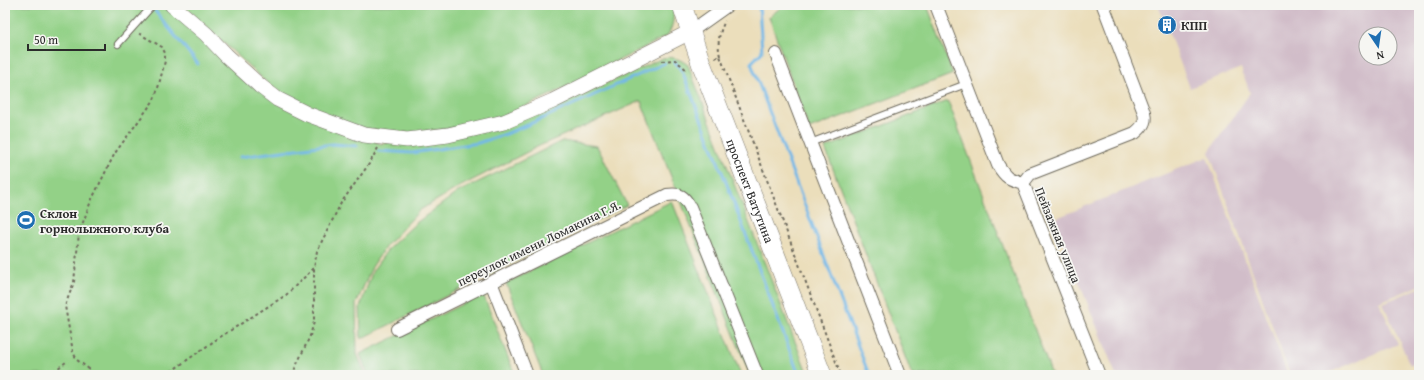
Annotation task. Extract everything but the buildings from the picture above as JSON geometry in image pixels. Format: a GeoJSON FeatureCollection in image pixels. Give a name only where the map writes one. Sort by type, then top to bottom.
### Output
{"type":"FeatureCollection","features":[{"type":"Feature","properties":{"kind":"main road","name":"проспект Ватутина"},"geometry":{"type":"LineString","coordinates":[[682,5],[701,63],[822,375]]}},
{"type":"Feature","properties":{"kind":"street"},"geometry":{"type":"LineString","coordinates":[[172,5],[206,34],[226,55],[260,86],[277,99],[307,114],[364,135],[407,140],[441,136],[504,122],[553,101],[690,32],[728,11]]}},
{"type":"Feature","properties":{"kind":"street","name":"Пейзажная улица"},"geometry":{"type":"LineString","coordinates":[[936,5],[998,165],[1004,175],[1023,183],[1099,375]]}},
{"type":"Feature","properties":{"kind":"street"},"geometry":{"type":"LineString","coordinates":[[1023,183],[1030,174],[1135,133],[1142,128],[1145,116],[1103,5]]}},
{"type":"Feature","properties":{"kind":"street"},"geometry":{"type":"LineString","coordinates":[[776,54],[900,375]]}},
{"type":"Feature","properties":{"kind":"street","name":"переулок имени Ломакина Г.Я."},"geometry":{"type":"LineString","coordinates":[[397,329],[667,195],[676,194],[685,198],[690,208],[757,375]]}},
{"type":"Feature","properties":{"kind":"street"},"geometry":{"type":"LineString","coordinates":[[491,282],[527,375]]}},
{"type":"Feature","properties":{"kind":"lane"},"geometry":{"type":"LineString","coordinates":[[118,44],[153,5]]}},
{"type":"Feature","properties":{"kind":"lane"},"geometry":{"type":"LineString","coordinates":[[810,144],[966,84]]}},
{"type":"Feature","properties":{"kind":"path"},"geometry":{"type":"LineString","coordinates":[[728,11],[720,31],[718,41],[720,56],[841,375]]}},
{"type":"Feature","properties":{"kind":"path"},"geometry":{"type":"LineString","coordinates":[[90,375],[89,369],[77,360],[73,352],[65,306],[74,282],[79,233],[91,201],[115,153],[154,100],[165,62],[165,53],[162,48],[132,29]]}},
{"type":"Feature","properties":{"kind":"path"},"geometry":{"type":"LineString","coordinates":[[716,58],[720,56]]}},
{"type":"Feature","properties":{"kind":"path"},"geometry":{"type":"LineString","coordinates":[[656,64],[663,61],[675,60],[687,69]]}},
{"type":"Feature","properties":{"kind":"path"},"geometry":{"type":"LineString","coordinates":[[292,375],[310,336],[314,322],[314,268],[317,251],[341,204],[369,164],[379,146],[381,138]]}},
{"type":"Feature","properties":{"kind":"path"},"geometry":{"type":"LineString","coordinates":[[166,375],[217,339],[286,295],[314,268]]}},
{"type":"Feature","properties":{"kind":"path"},"geometry":{"type":"LineString","coordinates":[[49,375],[66,362]]}},
{"type":"Feature","properties":{"kind":"shaded area"},"geometry":{"type":"Polygon","coordinates":[[[1158,5],[1419,5],[1419,286],[1379,302],[1398,344],[1323,375],[1290,375],[1209,152],[1250,93],[1241,68],[1190,88],[1158,5]]]}},
{"type":"Feature","properties":{"kind":"shaded area"},"geometry":{"type":"Polygon","coordinates":[[[1207,157],[1288,375],[1116,375],[1054,219],[1207,157]]]}},
{"type":"Feature","properties":{"kind":"shaded area"},"geometry":{"type":"Polygon","coordinates":[[[1419,288],[1419,362],[1410,365],[1383,303],[1419,288]]]}},
{"type":"Feature","properties":{"kind":"green space"},"geometry":{"type":"Polygon","coordinates":[[[5,5],[167,5],[268,97],[381,144],[555,106],[663,58],[670,57],[679,60],[688,65],[808,375],[750,375],[641,101],[539,146],[459,187],[420,210],[386,246],[372,267],[356,304],[357,354],[366,375],[5,375],[5,5]]]}},
{"type":"Feature","properties":{"kind":"green space"},"geometry":{"type":"Polygon","coordinates":[[[183,5],[673,5],[673,21],[667,36],[550,95],[501,117],[446,129],[408,133],[366,129],[308,109],[265,81],[183,5]]]}},
{"type":"Feature","properties":{"kind":"green space"},"geometry":{"type":"Polygon","coordinates":[[[784,5],[927,5],[953,74],[809,129],[769,17],[784,5]]]}},
{"type":"Feature","properties":{"kind":"green space"},"geometry":{"type":"Polygon","coordinates":[[[948,101],[1052,375],[912,375],[825,148],[948,101]]]}},
{"type":"Feature","properties":{"kind":"green space"},"geometry":{"type":"Polygon","coordinates":[[[562,141],[597,146],[627,205],[361,339],[360,307],[373,270],[389,248],[416,223],[458,192],[562,141]]]}},
{"type":"Feature","properties":{"kind":"green space"},"geometry":{"type":"Polygon","coordinates":[[[672,201],[741,375],[543,375],[506,283],[672,201]]]}},
{"type":"Feature","properties":{"kind":"green space"},"geometry":{"type":"Polygon","coordinates":[[[483,294],[515,375],[368,375],[360,354],[483,294]]]}},
{"type":"Feature","properties":{"kind":"waterway"},"geometry":{"type":"LineString","coordinates":[[759,5],[762,52],[751,63],[869,375]]}},
{"type":"Feature","properties":{"kind":"waterway"},"geometry":{"type":"LineString","coordinates":[[155,11],[198,64]]}},
{"type":"Feature","properties":{"kind":"waterway"},"geometry":{"type":"LineString","coordinates":[[675,62],[682,71],[726,182],[799,375]]}},
{"type":"Feature","properties":{"kind":"waterway"},"geometry":{"type":"LineString","coordinates":[[378,151],[412,153],[478,143],[506,134],[539,120],[665,63]]}},
{"type":"Feature","properties":{"kind":"waterway"},"geometry":{"type":"LineString","coordinates":[[240,157],[333,144],[357,146]]}},
{"type":"Feature","properties":{"kind":"place","name":"КПП"},"geometry":{"type":"Point","coordinates":[1167,25]}},
{"type":"Feature","properties":{"kind":"place","name":"Склон горнолыжного клуба"},"geometry":{"type":"Point","coordinates":[26,220]}}]}
